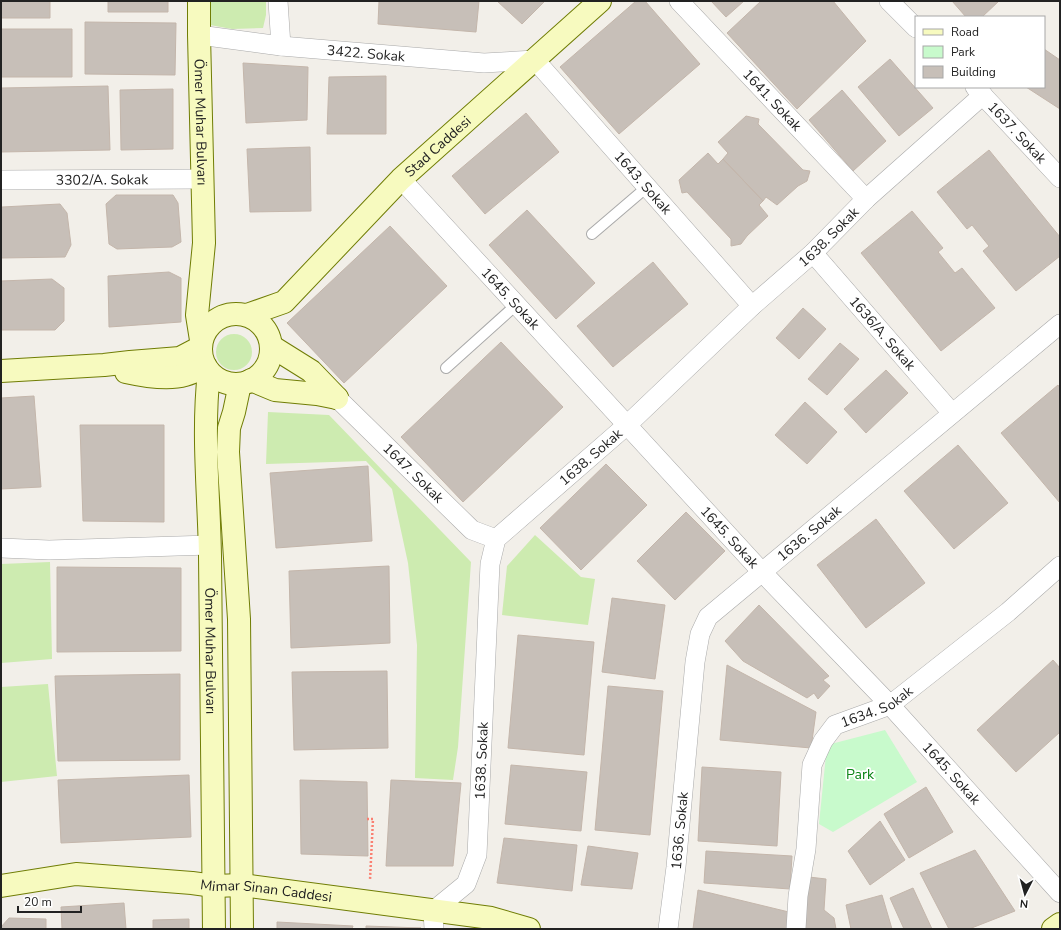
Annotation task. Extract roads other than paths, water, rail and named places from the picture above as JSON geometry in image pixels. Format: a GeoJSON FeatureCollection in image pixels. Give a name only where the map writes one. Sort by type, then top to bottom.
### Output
{"type":"FeatureCollection","features":[{"type":"Feature","properties":{"kind":"main road","name":"Ömer Muhar Bulvarı"},"geometry":{"type":"LineString","coordinates":[[199,1],[198,35],[204,243]]}},
{"type":"Feature","properties":{"kind":"main road","name":"Stad Caddesi"},"geometry":{"type":"LineString","coordinates":[[284,302],[401,179],[600,1]]}},
{"type":"Feature","properties":{"kind":"main road"},"geometry":{"type":"LineString","coordinates":[[204,243],[211,294],[215,302],[241,315],[258,321],[266,330],[271,352],[268,364],[261,374],[246,382]]}},
{"type":"Feature","properties":{"kind":"main road"},"geometry":{"type":"LineString","coordinates":[[204,243],[197,315],[204,356],[218,379],[229,383],[246,382],[275,390],[317,394],[337,398]]}},
{"type":"Feature","properties":{"kind":"main road"},"geometry":{"type":"LineString","coordinates":[[1,372],[104,365],[128,373],[148,376],[167,377],[185,375],[204,356],[206,329],[214,321],[224,316],[241,315],[284,302]]}},
{"type":"Feature","properties":{"kind":"main road"},"geometry":{"type":"LineString","coordinates":[[270,344],[284,302]]}},
{"type":"Feature","properties":{"kind":"main road"},"geometry":{"type":"LineString","coordinates":[[270,344],[311,371],[337,398]]}},
{"type":"Feature","properties":{"kind":"main road","name":"Ömer Muhar Bulvarı"},"geometry":{"type":"LineString","coordinates":[[204,356],[207,392],[206,436],[210,545],[214,929]]}},
{"type":"Feature","properties":{"kind":"main road","name":"Ömer Muhar Bulvarı"},"geometry":{"type":"LineString","coordinates":[[242,929],[239,620],[228,452],[229,428],[246,382]]}},
{"type":"Feature","properties":{"kind":"main road","name":"Mimar Sinan Caddesi"},"geometry":{"type":"LineString","coordinates":[[1,886],[76,874],[192,882],[214,886],[242,885],[368,902],[433,920],[491,918],[529,929]]}},
{"type":"Feature","properties":{"kind":"main road"},"geometry":{"type":"LineString","coordinates":[[1053,929],[1060,924]]}},
{"type":"Feature","properties":{"kind":"street"},"geometry":{"type":"LineString","coordinates":[[278,1],[281,46]]}},
{"type":"Feature","properties":{"kind":"street","name":"1641. Sokak"},"geometry":{"type":"LineString","coordinates":[[679,1],[866,199]]}},
{"type":"Feature","properties":{"kind":"street"},"geometry":{"type":"LineString","coordinates":[[889,1],[915,27]]}},
{"type":"Feature","properties":{"kind":"street","name":"3422. Sokak"},"geometry":{"type":"LineString","coordinates":[[198,35],[281,46],[484,63],[534,60]]}},
{"type":"Feature","properties":{"kind":"street","name":"1643. Sokak"},"geometry":{"type":"LineString","coordinates":[[534,60],[752,306]]}},
{"type":"Feature","properties":{"kind":"street","name":"1638. Sokak"},"geometry":{"type":"LineString","coordinates":[[433,920],[466,884],[478,855],[490,564],[496,539],[627,425],[752,306],[813,253],[866,199],[979,91]]}},
{"type":"Feature","properties":{"kind":"street","name":"1637. Sokak"},"geometry":{"type":"LineString","coordinates":[[979,91],[1052,163],[1060,178]]}},
{"type":"Feature","properties":{"kind":"street","name":"3302/A. Sokak"},"geometry":{"type":"LineString","coordinates":[[1,180],[203,179]]}},
{"type":"Feature","properties":{"kind":"street","name":"1645. Sokak"},"geometry":{"type":"LineString","coordinates":[[401,179],[762,572],[890,705],[1060,893]]}},
{"type":"Feature","properties":{"kind":"street","name":"1636/A. Sokak"},"geometry":{"type":"LineString","coordinates":[[813,253],[952,414]]}},
{"type":"Feature","properties":{"kind":"street","name":"1636. Sokak"},"geometry":{"type":"LineString","coordinates":[[668,929],[676,867],[695,662],[700,634],[708,618],[1060,324]]}},
{"type":"Feature","properties":{"kind":"street","name":"1647. Sokak"},"geometry":{"type":"LineString","coordinates":[[337,398],[472,530],[496,539]]}},
{"type":"Feature","properties":{"kind":"street"},"geometry":{"type":"LineString","coordinates":[[1,548],[49,550],[210,545]]}},
{"type":"Feature","properties":{"kind":"street","name":"1634. Sokak"},"geometry":{"type":"LineString","coordinates":[[796,929],[798,896],[806,848],[812,766],[823,741],[835,725],[890,705],[1008,612],[1060,566]]}},
{"type":"Feature","properties":{"kind":"lane"},"geometry":{"type":"LineString","coordinates":[[592,234],[647,187]]}},
{"type":"Feature","properties":{"kind":"lane"},"geometry":{"type":"LineString","coordinates":[[446,368],[516,305]]}},
{"type":"Feature","properties":{"kind":"park label","name":"Park"},"geometry":{"type":"Point","coordinates":[860,774]}}]}
